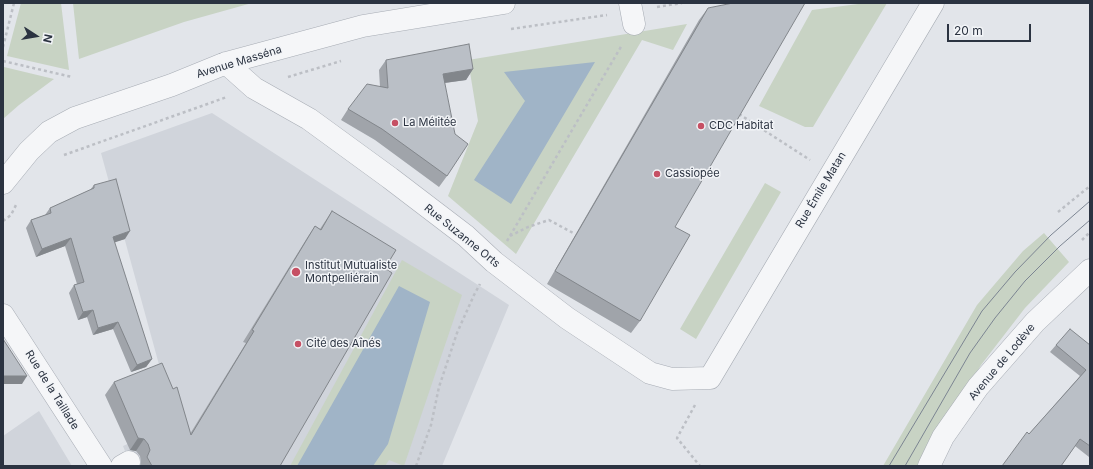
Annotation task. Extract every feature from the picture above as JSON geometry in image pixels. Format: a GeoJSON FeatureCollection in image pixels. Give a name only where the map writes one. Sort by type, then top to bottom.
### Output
{"type":"FeatureCollection","features":[{"type":"Feature","properties":{"kind":"street","name":"Avenue Masséna"},"geometry":{"type":"LineString","coordinates":[[3,183],[29,151],[49,132],[75,118],[172,85],[226,63],[363,26],[504,3]]}},
{"type":"Feature","properties":{"kind":"street","name":"Rue Émile Matan"},"geometry":{"type":"LineString","coordinates":[[710,378],[933,3]]}},
{"type":"Feature","properties":{"kind":"street","name":"Rue Suzanne Orts"},"geometry":{"type":"LineString","coordinates":[[226,63],[254,88],[309,120],[346,146],[466,236],[494,262],[567,318],[650,373],[672,379],[710,378]]}},
{"type":"Feature","properties":{"kind":"street","name":"Avenue de Lodève"},"geometry":{"type":"LineString","coordinates":[[929,466],[943,437],[978,387],[1035,322],[1090,270]]}},
{"type":"Feature","properties":{"kind":"street","name":"Rue de la Taillade"},"geometry":{"type":"LineString","coordinates":[[3,315],[101,466]]}},
{"type":"Feature","properties":{"kind":"path"},"geometry":{"type":"LineString","coordinates":[[3,47],[14,3]]}},
{"type":"Feature","properties":{"kind":"path"},"geometry":{"type":"LineString","coordinates":[[505,30],[632,13],[682,3]]}},
{"type":"Feature","properties":{"kind":"path"},"geometry":{"type":"LineString","coordinates":[[416,466],[431,425],[439,387],[457,333],[474,295],[510,236],[632,13]]}},
{"type":"Feature","properties":{"kind":"path"},"geometry":{"type":"LineString","coordinates":[[57,158],[254,88],[342,60]]}},
{"type":"Feature","properties":{"kind":"path"},"geometry":{"type":"LineString","coordinates":[[3,61],[72,77]]}},
{"type":"Feature","properties":{"kind":"path"},"geometry":{"type":"LineString","coordinates":[[739,114],[831,173]]}},
{"type":"Feature","properties":{"kind":"path"},"geometry":{"type":"LineString","coordinates":[[1058,212],[1090,186]]}},
{"type":"Feature","properties":{"kind":"path"},"geometry":{"type":"LineString","coordinates":[[510,236],[528,227],[549,220],[575,234]]}},
{"type":"Feature","properties":{"kind":"path"},"geometry":{"type":"LineString","coordinates":[[1082,240],[1090,232]]}},
{"type":"Feature","properties":{"kind":"path"},"geometry":{"type":"LineString","coordinates":[[700,466],[678,438],[710,378]]}},
{"type":"Feature","properties":{"kind":"shaded area","name":"Institut Mutualiste Montpelliérain"},"geometry":{"type":"Polygon","coordinates":[[[212,113],[509,305],[442,466],[131,466],[123,446],[175,423],[101,153],[212,113]]]}},
{"type":"Feature","properties":{"kind":"shaded area"},"geometry":{"type":"Polygon","coordinates":[[[39,411],[72,466],[3,466],[3,436],[39,411]]]}},
{"type":"Feature","properties":{"kind":"green space"},"geometry":{"type":"Polygon","coordinates":[[[21,3],[61,3],[69,70],[7,56],[21,3]]]}},
{"type":"Feature","properties":{"kind":"green space"},"geometry":{"type":"Polygon","coordinates":[[[73,3],[252,3],[184,22],[79,59],[73,3]]]}},
{"type":"Feature","properties":{"kind":"green space"},"geometry":{"type":"Polygon","coordinates":[[[866,3],[887,3],[813,127],[805,127],[759,106],[812,10],[866,3]]]}},
{"type":"Feature","properties":{"kind":"green space"},"geometry":{"type":"Polygon","coordinates":[[[687,24],[673,50],[642,40],[516,254],[448,196],[478,121],[468,60],[687,24]]]}},
{"type":"Feature","properties":{"kind":"green space"},"geometry":{"type":"Polygon","coordinates":[[[4,67],[54,79],[3,119],[4,67]]]}},
{"type":"Feature","properties":{"kind":"green space"},"geometry":{"type":"Polygon","coordinates":[[[765,183],[781,192],[696,339],[680,329],[765,183]]]}},
{"type":"Feature","properties":{"kind":"green space"},"geometry":{"type":"Polygon","coordinates":[[[1044,233],[1069,262],[1025,308],[981,365],[921,466],[883,466],[977,305],[1023,251],[1044,233]]]}},
{"type":"Feature","properties":{"kind":"green space"},"geometry":{"type":"Polygon","coordinates":[[[402,260],[462,295],[404,466],[389,460],[385,466],[290,466],[402,260]]]}},
{"type":"Feature","properties":{"kind":"water"},"geometry":{"type":"Polygon","coordinates":[[[595,62],[511,204],[474,180],[525,101],[504,72],[595,62]]]}},
{"type":"Feature","properties":{"kind":"water"},"geometry":{"type":"Polygon","coordinates":[[[399,286],[430,302],[388,444],[373,466],[297,466],[399,286]]]}},
{"type":"Feature","properties":{"kind":"building","name":"Cassiopée"},"geometry":{"type":"Polygon","coordinates":[[[733,3],[805,3],[675,227],[690,235],[640,321],[555,271],[708,8],[733,3]]]}},
{"type":"Feature","properties":{"kind":"building","name":"La Mélitée"},"geometry":{"type":"Polygon","coordinates":[[[469,44],[473,69],[443,74],[455,134],[468,144],[447,176],[382,129],[348,109],[367,84],[388,88],[386,60],[469,44]]]}},
{"type":"Feature","properties":{"kind":"building"},"geometry":{"type":"Polygon","coordinates":[[[116,179],[130,231],[113,237],[152,359],[137,365],[118,322],[98,328],[93,310],[83,312],[74,285],[84,282],[71,238],[42,249],[31,220],[51,213],[50,208],[94,188],[94,185],[116,179]]]}},
{"type":"Feature","properties":{"kind":"building","name":"Cité des Aînés"},"geometry":{"type":"Polygon","coordinates":[[[332,211],[396,250],[385,268],[392,273],[280,466],[152,466],[147,457],[150,450],[148,444],[144,439],[138,438],[114,382],[162,363],[173,389],[177,387],[191,435],[315,226],[321,230],[332,211]]]}},
{"type":"Feature","properties":{"kind":"building"},"geometry":{"type":"Polygon","coordinates":[[[1070,329],[1090,345],[1090,446],[1080,439],[1061,466],[1002,466],[1027,432],[1029,434],[1086,370],[1056,345],[1070,329]]]}},
{"type":"Feature","properties":{"kind":"building"},"geometry":{"type":"Polygon","coordinates":[[[3,339],[27,376],[3,376],[3,339]]]}},
{"type":"Feature","properties":{"kind":"tram line"},"geometry":{"type":"LineString","coordinates":[[889,466],[982,311],[1015,272],[1051,235],[1090,201]]}},
{"type":"Feature","properties":{"kind":"tram line"},"geometry":{"type":"LineString","coordinates":[[905,466],[970,353],[995,318],[1025,281],[1060,246],[1090,220]]}},
{"type":"Feature","properties":{"kind":"place","name":"La Mélitée"},"geometry":{"type":"Point","coordinates":[395,123]}},
{"type":"Feature","properties":{"kind":"place","name":"CDC Habitat"},"geometry":{"type":"Point","coordinates":[701,126]}},
{"type":"Feature","properties":{"kind":"place","name":"Cassiopée"},"geometry":{"type":"Point","coordinates":[657,174]}},
{"type":"Feature","properties":{"kind":"place","name":"Institut Mutualiste Montpelliérain"},"geometry":{"type":"Point","coordinates":[296,272]}},
{"type":"Feature","properties":{"kind":"place","name":"Cité des Aînés"},"geometry":{"type":"Point","coordinates":[298,344]}}]}
